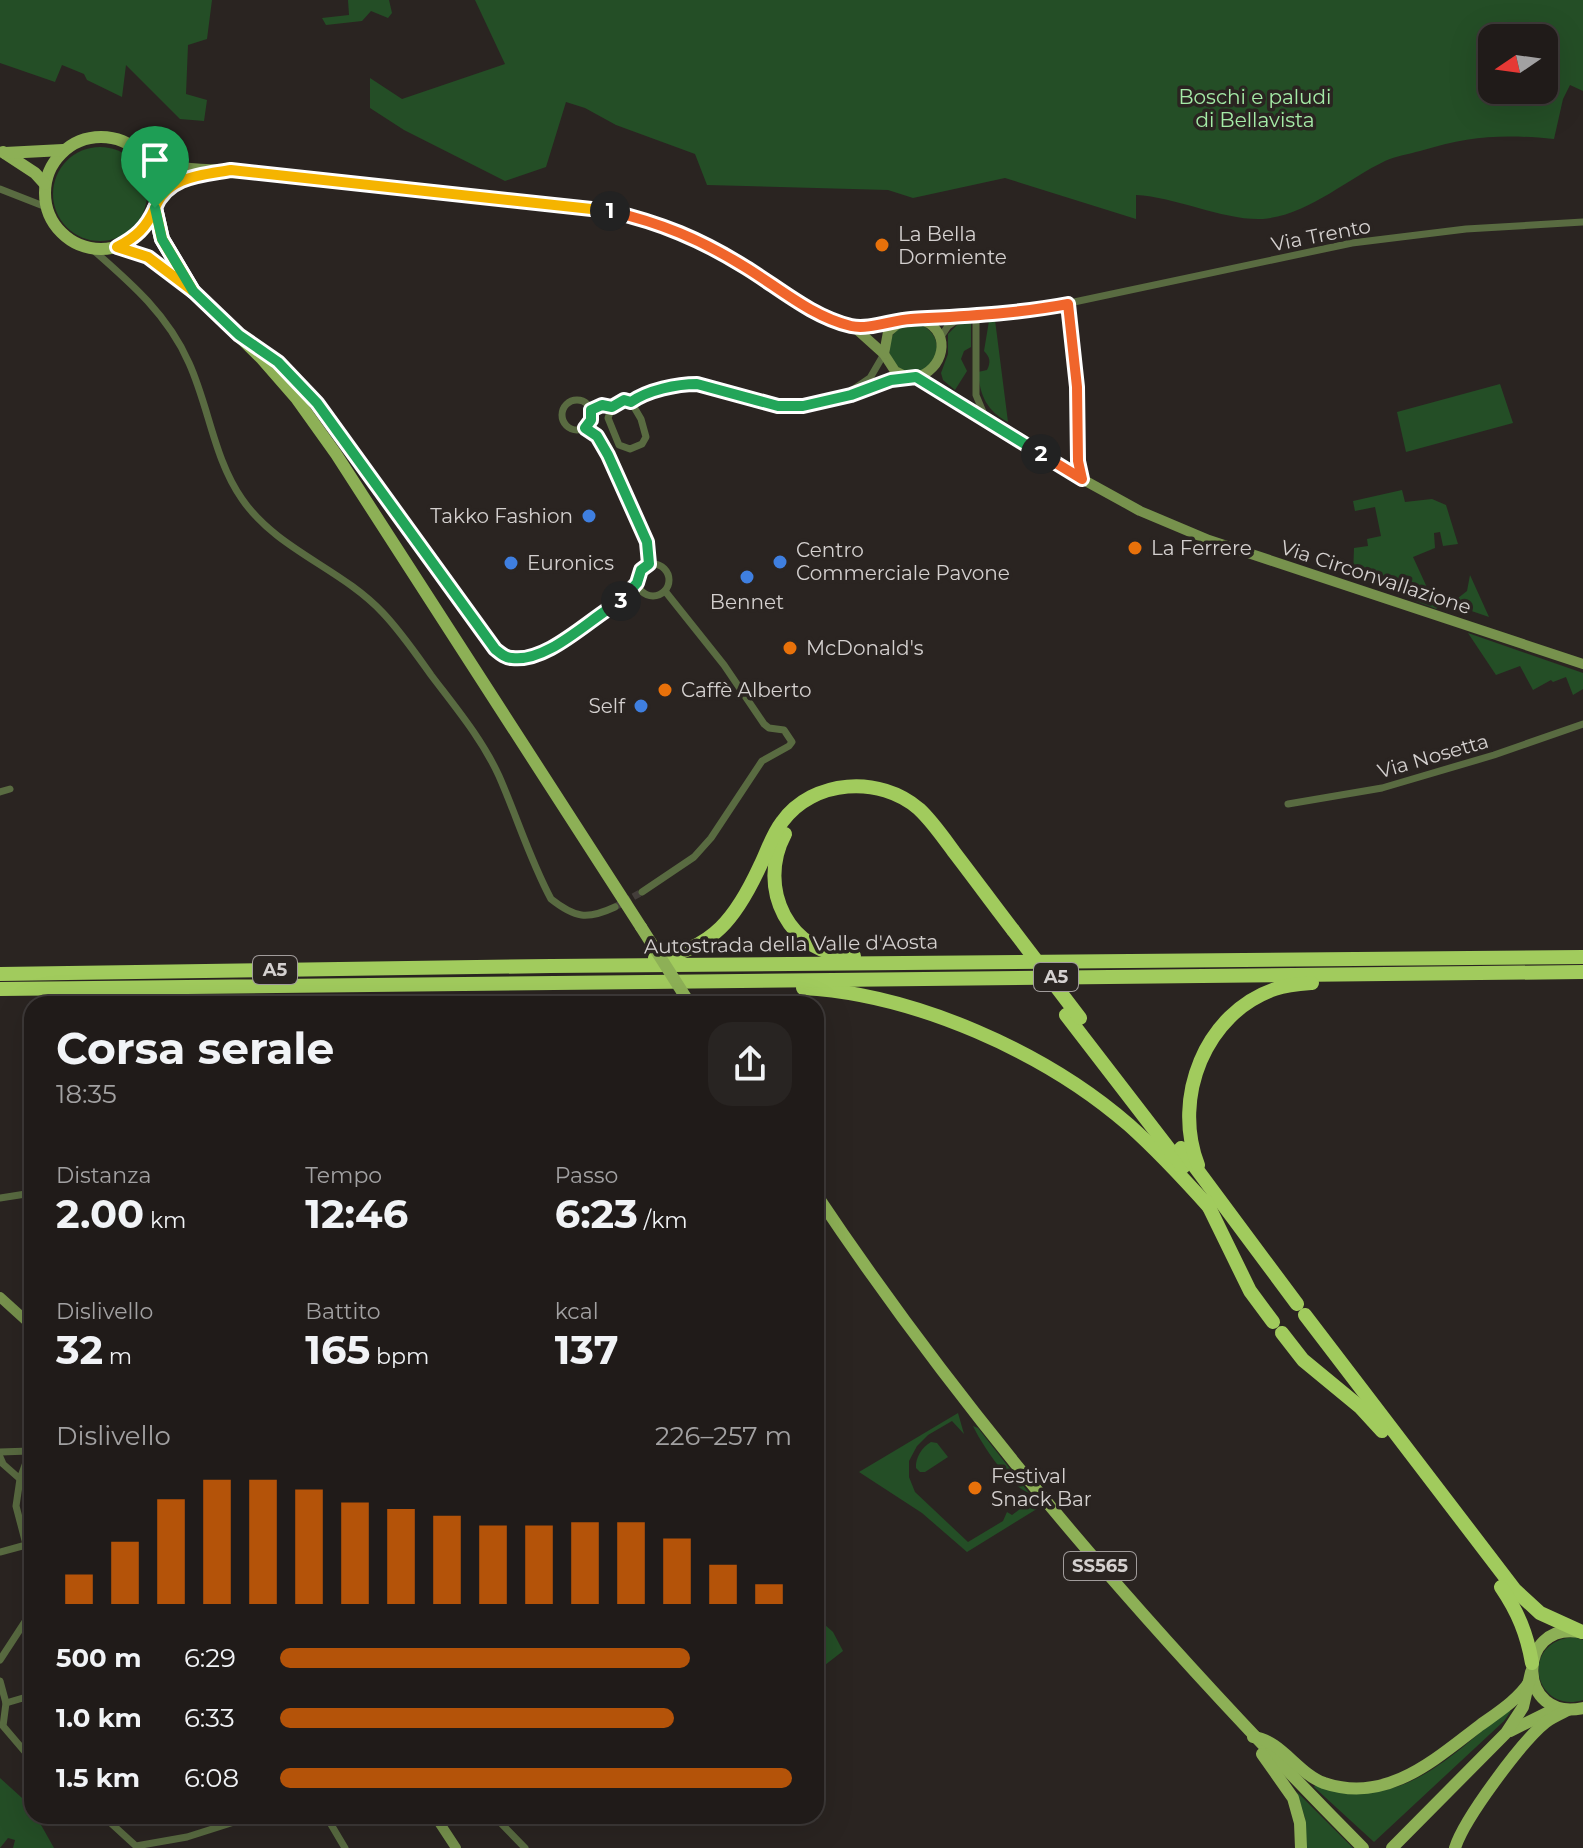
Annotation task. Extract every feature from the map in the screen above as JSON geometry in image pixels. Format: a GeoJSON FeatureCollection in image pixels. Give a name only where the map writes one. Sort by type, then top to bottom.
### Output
{"type":"FeatureCollection","features":[{"type":"Feature","properties":{"kind":"highway"},"geometry":{"type":"LineString","coordinates":[[551,966],[579,961],[671,956],[706,940],[726,923],[742,903],[774,836],[788,816],[819,794],[852,786],[871,787],[893,793],[922,812],[1210,1208],[1250,1291],[1277,1328],[1303,1360],[1371,1418],[1477,1552],[1519,1615],[1531,1672]]}},
{"type":"Feature","properties":{"kind":"highway"},"geometry":{"type":"LineString","coordinates":[[946,962],[846,956],[821,950],[801,938],[785,920],[773,883],[773,869],[780,845],[798,818],[816,805],[849,794],[875,796],[898,804],[919,819],[1007,929]]}},
{"type":"Feature","properties":{"kind":"highway","name":"Autostrada della Valle d'Aosta"},"geometry":{"type":"LineString","coordinates":[[0,974],[1583,957]]}},
{"type":"Feature","properties":{"kind":"highway","name":"Autostrada della Valle d'Aosta"},"geometry":{"type":"LineString","coordinates":[[0,989],[1583,972]]}},
{"type":"Feature","properties":{"kind":"highway"},"geometry":{"type":"LineString","coordinates":[[1203,1176],[1190,1140],[1189,1099],[1201,1058],[1223,1025],[1251,1001],[1274,989],[1309,983],[1355,982],[1396,973]]}},
{"type":"Feature","properties":{"kind":"highway"},"geometry":{"type":"LineString","coordinates":[[716,981],[760,988],[825,990],[879,1001],[953,1023],[990,1039],[1075,1085],[1127,1124],[1178,1172],[1210,1208]]}},
{"type":"Feature","properties":{"kind":"highway"},"geometry":{"type":"LineString","coordinates":[[1073,1016],[1203,1176],[1515,1590],[1540,1613],[1582,1632]]}},
{"type":"Feature","properties":{"kind":"main road"},"geometry":{"type":"LineString","coordinates":[[3,152],[63,150],[87,138],[108,137],[125,142],[151,168],[162,239],[193,291]]}},
{"type":"Feature","properties":{"kind":"main road"},"geometry":{"type":"LineString","coordinates":[[63,150],[51,167],[45,184],[46,207],[58,230],[76,244],[92,249],[117,247],[148,257],[193,291],[239,335],[296,398],[336,454],[685,996]]}},
{"type":"Feature","properties":{"kind":"main road"},"geometry":{"type":"LineString","coordinates":[[3,152],[35,173],[45,184]]}},
{"type":"Feature","properties":{"kind":"main road"},"geometry":{"type":"LineString","coordinates":[[141,155],[174,167],[231,170]]}},
{"type":"Feature","properties":{"kind":"main road"},"geometry":{"type":"LineString","coordinates":[[117,247],[136,237],[148,224],[165,191],[177,182],[192,176],[231,170]]}},
{"type":"Feature","properties":{"kind":"main road","name":"Via Circonvallazione"},"geometry":{"type":"LineString","coordinates":[[231,170],[571,205],[656,222],[702,241],[805,305],[832,320],[854,327],[884,354],[895,371],[953,399],[1140,511],[1209,540],[1583,664]]}},
{"type":"Feature","properties":{"kind":"main road"},"geometry":{"type":"LineString","coordinates":[[884,354],[888,332],[907,319]]}},
{"type":"Feature","properties":{"kind":"main road"},"geometry":{"type":"LineString","coordinates":[[854,327],[907,319],[922,320],[933,327],[940,338],[942,352],[936,366],[927,374],[911,377]]}},
{"type":"Feature","properties":{"kind":"main road","name":"Via Circonvallazione"},"geometry":{"type":"LineString","coordinates":[[936,366],[940,384],[953,399]]}},
{"type":"Feature","properties":{"kind":"main road","name":"SS565"},"geometry":{"type":"LineString","coordinates":[[824,1206],[899,1315],[1070,1531],[1253,1737],[1363,1848]]}},
{"type":"Feature","properties":{"kind":"main road"},"geometry":{"type":"LineString","coordinates":[[0,1297],[24,1319]]}},
{"type":"Feature","properties":{"kind":"main road"},"geometry":{"type":"LineString","coordinates":[[1396,1843],[1506,1733],[1523,1707],[1534,1654],[1546,1639],[1563,1631],[1582,1632]]}},
{"type":"Feature","properties":{"kind":"main road"},"geometry":{"type":"LineString","coordinates":[[1253,1737],[1267,1738],[1300,1770],[1325,1783],[1357,1789],[1387,1785],[1418,1773],[1505,1706],[1531,1672]]}},
{"type":"Feature","properties":{"kind":"main road"},"geometry":{"type":"LineString","coordinates":[[1531,1672],[1538,1693],[1563,1709]]}},
{"type":"Feature","properties":{"kind":"main road"},"geometry":{"type":"LineString","coordinates":[[1506,1733],[1563,1709],[1583,1708]]}},
{"type":"Feature","properties":{"kind":"main road"},"geometry":{"type":"LineString","coordinates":[[1455,1848],[1468,1820],[1531,1738],[1563,1709]]}},
{"type":"Feature","properties":{"kind":"main road"},"geometry":{"type":"LineString","coordinates":[[1253,1737],[1264,1759],[1293,1798],[1300,1823],[1301,1848]]}},
{"type":"Feature","properties":{"kind":"main road"},"geometry":{"type":"LineString","coordinates":[[440,1824],[456,1848]]}},
{"type":"Feature","properties":{"kind":"street"},"geometry":{"type":"LineString","coordinates":[[0,189],[46,207]]}},
{"type":"Feature","properties":{"kind":"street","name":"Via Trento"},"geometry":{"type":"LineString","coordinates":[[922,320],[1027,312],[1352,243],[1466,229],[1583,222]]}},
{"type":"Feature","properties":{"kind":"street"},"geometry":{"type":"LineString","coordinates":[[92,249],[137,288],[169,325],[190,364],[227,473],[241,498],[260,522],[368,598],[385,615],[476,735],[498,775],[551,899],[566,911],[582,916],[596,915],[615,907]]}},
{"type":"Feature","properties":{"kind":"street"},"geometry":{"type":"LineString","coordinates":[[1068,304],[1077,387],[1078,461],[1082,479]]}},
{"type":"Feature","properties":{"kind":"street"},"geometry":{"type":"LineString","coordinates":[[976,316],[976,395],[987,421]]}},
{"type":"Feature","properties":{"kind":"street"},"geometry":{"type":"LineString","coordinates":[[940,338],[948,326],[961,317]]}},
{"type":"Feature","properties":{"kind":"street"},"geometry":{"type":"LineString","coordinates":[[239,335],[278,362],[317,403],[474,621],[495,649],[507,657],[527,657],[553,647],[622,600],[637,583],[641,570],[649,564],[660,566],[667,573],[669,583],[665,591],[656,596],[646,595],[637,583]]}},
{"type":"Feature","properties":{"kind":"street"},"geometry":{"type":"LineString","coordinates":[[839,397],[862,386],[884,354]]}},
{"type":"Feature","properties":{"kind":"street"},"geometry":{"type":"LineString","coordinates":[[631,402],[638,397],[685,384],[697,384],[778,406],[803,406],[911,377]]}},
{"type":"Feature","properties":{"kind":"street"},"geometry":{"type":"LineString","coordinates":[[585,428],[591,420],[591,410],[585,403],[576,400],[567,404],[562,412],[563,422],[570,429],[585,428],[597,436],[608,455],[647,542],[649,564]]}},
{"type":"Feature","properties":{"kind":"street"},"geometry":{"type":"LineString","coordinates":[[624,400],[631,402],[641,419],[646,437],[642,444],[630,449],[619,445],[608,418],[612,407],[624,400]]}},
{"type":"Feature","properties":{"kind":"street"},"geometry":{"type":"LineString","coordinates":[[591,410],[602,405],[612,407]]}},
{"type":"Feature","properties":{"kind":"street"},"geometry":{"type":"LineString","coordinates":[[642,892],[694,857],[711,838],[762,761],[792,742],[784,730],[764,724],[724,665],[665,591]]}},
{"type":"Feature","properties":{"kind":"street","name":"Via Nosetta"},"geometry":{"type":"LineString","coordinates":[[1288,804],[1382,788],[1494,755],[1583,724]]}},
{"type":"Feature","properties":{"kind":"street"},"geometry":{"type":"LineString","coordinates":[[0,792],[10,789]]}},
{"type":"Feature","properties":{"kind":"street"},"geometry":{"type":"LineString","coordinates":[[0,1198],[24,1194]]}},
{"type":"Feature","properties":{"kind":"street"},"geometry":{"type":"LineString","coordinates":[[24,1450],[0,1455],[3,1464],[24,1477]]}},
{"type":"Feature","properties":{"kind":"street"},"geometry":{"type":"LineString","coordinates":[[24,1469],[16,1506],[24,1537]]}},
{"type":"Feature","properties":{"kind":"street"},"geometry":{"type":"LineString","coordinates":[[0,1552],[24,1546]]}},
{"type":"Feature","properties":{"kind":"street"},"geometry":{"type":"LineString","coordinates":[[0,1660],[24,1623]]}},
{"type":"Feature","properties":{"kind":"street"},"geometry":{"type":"LineString","coordinates":[[0,1681],[6,1703],[2,1729],[24,1752]]}},
{"type":"Feature","properties":{"kind":"street"},"geometry":{"type":"LineString","coordinates":[[6,1703],[24,1699]]}},
{"type":"Feature","properties":{"kind":"street"},"geometry":{"type":"LineString","coordinates":[[112,1824],[136,1846],[187,1837],[228,1824]]}},
{"type":"Feature","properties":{"kind":"street"},"geometry":{"type":"LineString","coordinates":[[331,1824],[345,1848]]}},
{"type":"Feature","properties":{"kind":"street"},"geometry":{"type":"LineString","coordinates":[[502,1824],[525,1848]]}},
{"type":"Feature","properties":{"kind":"green space"},"geometry":{"type":"Polygon","coordinates":[[[0,0],[212,0],[207,39],[188,45],[186,94],[207,100],[204,121],[180,119],[126,65],[122,97],[87,80],[84,74],[62,65],[55,82],[0,63],[0,0]]]}},
{"type":"Feature","properties":{"kind":"green space"},"geometry":{"type":"Polygon","coordinates":[[[348,0],[389,0],[392,13],[388,18],[371,11],[362,21],[326,25],[322,18],[349,15],[348,0]]]}},
{"type":"Feature","properties":{"kind":"green space","name":"Boschi e paludi di Bellavista"},"geometry":{"type":"Polygon","coordinates":[[[475,0],[1583,0],[1583,91],[1570,85],[1563,99],[1554,139],[1486,138],[1398,156],[1296,211],[1263,219],[1248,219],[1136,195],[1136,219],[1005,178],[913,198],[888,190],[707,185],[695,154],[616,125],[585,108],[566,102],[546,167],[505,181],[404,130],[370,108],[370,78],[402,99],[505,64],[475,0]]]}},
{"type":"Feature","properties":{"kind":"green space"},"geometry":{"type":"Polygon","coordinates":[[[91,147],[109,147],[134,160],[144,176],[147,194],[144,212],[134,228],[109,241],[91,241],[66,228],[53,203],[53,185],[66,160],[91,147]]]}},
{"type":"Feature","properties":{"kind":"green space"},"geometry":{"type":"Polygon","coordinates":[[[995,320],[1008,422],[990,408],[979,381],[978,372],[987,370],[989,364],[984,351],[989,321],[995,320]]]}},
{"type":"Feature","properties":{"kind":"green space"},"geometry":{"type":"Polygon","coordinates":[[[971,321],[971,347],[964,351],[961,359],[967,371],[955,390],[943,380],[941,373],[948,354],[948,334],[957,325],[971,321]]]}},
{"type":"Feature","properties":{"kind":"green space"},"geometry":{"type":"Polygon","coordinates":[[[913,324],[930,331],[937,348],[930,365],[913,372],[896,365],[889,348],[896,331],[913,324]]]}},
{"type":"Feature","properties":{"kind":"green space"},"geometry":{"type":"Polygon","coordinates":[[[1500,384],[1513,423],[1406,452],[1397,412],[1500,384]]]}},
{"type":"Feature","properties":{"kind":"green space"},"geometry":{"type":"Polygon","coordinates":[[[1402,490],[1405,502],[1432,499],[1446,505],[1458,544],[1443,546],[1440,532],[1434,533],[1435,548],[1413,557],[1430,594],[1441,605],[1436,609],[1353,576],[1354,548],[1368,546],[1367,539],[1381,536],[1375,507],[1355,511],[1353,501],[1402,490]]]}},
{"type":"Feature","properties":{"kind":"green space"},"geometry":{"type":"Polygon","coordinates":[[[1470,575],[1489,617],[1454,605],[1453,602],[1467,591],[1470,575]]]}},
{"type":"Feature","properties":{"kind":"green space"},"geometry":{"type":"Polygon","coordinates":[[[1468,633],[1583,673],[1583,689],[1573,695],[1566,677],[1551,680],[1533,690],[1520,666],[1496,675],[1468,633]]]}},
{"type":"Feature","properties":{"kind":"green space"},"geometry":{"type":"Polygon","coordinates":[[[958,1413],[964,1434],[952,1421],[928,1435],[917,1446],[909,1461],[909,1477],[915,1492],[968,1542],[1003,1521],[1007,1512],[1012,1515],[1024,1506],[1020,1500],[1040,1507],[967,1552],[922,1513],[859,1472],[958,1413]]]}},
{"type":"Feature","properties":{"kind":"green space"},"geometry":{"type":"Polygon","coordinates":[[[973,1426],[978,1428],[1029,1493],[1005,1474],[973,1426]]]}},
{"type":"Feature","properties":{"kind":"green space"},"geometry":{"type":"Polygon","coordinates":[[[931,1442],[937,1443],[948,1457],[920,1472],[916,1468],[918,1457],[931,1442]]]}},
{"type":"Feature","properties":{"kind":"green space"},"geometry":{"type":"Polygon","coordinates":[[[824,1624],[833,1632],[843,1651],[824,1666],[824,1624]]]}},
{"type":"Feature","properties":{"kind":"green space"},"geometry":{"type":"Polygon","coordinates":[[[1574,1637],[1583,1640],[1583,1700],[1566,1702],[1553,1697],[1544,1688],[1539,1676],[1539,1663],[1545,1651],[1556,1641],[1574,1637]]]}},
{"type":"Feature","properties":{"kind":"green space"},"geometry":{"type":"Polygon","coordinates":[[[1506,1711],[1511,1711],[1504,1721],[1374,1842],[1314,1787],[1316,1783],[1371,1792],[1409,1782],[1444,1762],[1506,1711]]]}},
{"type":"Feature","properties":{"kind":"green space"},"geometry":{"type":"Polygon","coordinates":[[[0,1778],[24,1800],[24,1824],[40,1824],[54,1848],[13,1848],[15,1840],[8,1838],[0,1848],[0,1778]]]}},
{"type":"Feature","properties":{"kind":"green space"},"geometry":{"type":"Polygon","coordinates":[[[1297,1792],[1353,1848],[1306,1848],[1305,1818],[1297,1792]]]}},
{"type":"Feature","properties":{"kind":"tunnel"},"geometry":{"type":"LineString","coordinates":[[615,907],[642,892]]}},
{"type":"Feature","properties":{"kind":"place","name":"La Bella Dormiente"},"geometry":{"type":"Point","coordinates":[882,245]}},
{"type":"Feature","properties":{"kind":"place","name":"Takko Fashion"},"geometry":{"type":"Point","coordinates":[589,516]}},
{"type":"Feature","properties":{"kind":"place","name":"La Ferrere"},"geometry":{"type":"Point","coordinates":[1135,548]}},
{"type":"Feature","properties":{"kind":"place","name":"Centro Commerciale Pavone"},"geometry":{"type":"Point","coordinates":[780,562]}},
{"type":"Feature","properties":{"kind":"place","name":"Euronics"},"geometry":{"type":"Point","coordinates":[511,563]}},
{"type":"Feature","properties":{"kind":"place","name":"Bennet"},"geometry":{"type":"Point","coordinates":[747,577]}},
{"type":"Feature","properties":{"kind":"place","name":"McDonald's"},"geometry":{"type":"Point","coordinates":[790,648]}},
{"type":"Feature","properties":{"kind":"place","name":"Caffè Alberto"},"geometry":{"type":"Point","coordinates":[665,690]}},
{"type":"Feature","properties":{"kind":"place","name":"Self"},"geometry":{"type":"Point","coordinates":[641,706]}},
{"type":"Feature","properties":{"kind":"place","name":"Festival Snack Bar"},"geometry":{"type":"Point","coordinates":[975,1488]}},
{"type":"Feature","properties":{"kind":"route"},"geometry":{"type":"LineString","coordinates":[[155,208],[148,224],[136,237],[117,247],[148,257],[193,291],[162,239],[155,204],[177,182],[192,176],[231,170],[571,205],[656,222],[702,241],[805,305],[832,320],[854,327],[912,319],[1027,312],[1068,304],[1077,387],[1078,461],[1082,479],[916,377],[891,380],[851,395],[803,406],[778,406],[697,384],[685,384],[638,397],[631,402],[624,400],[612,407],[602,405],[591,410],[591,420],[585,428],[597,436],[608,455],[647,542],[649,564],[641,570],[633,590],[622,600],[553,647],[513,659],[495,649],[317,403],[278,362],[239,335],[193,291],[162,239],[155,208]]}}]}
